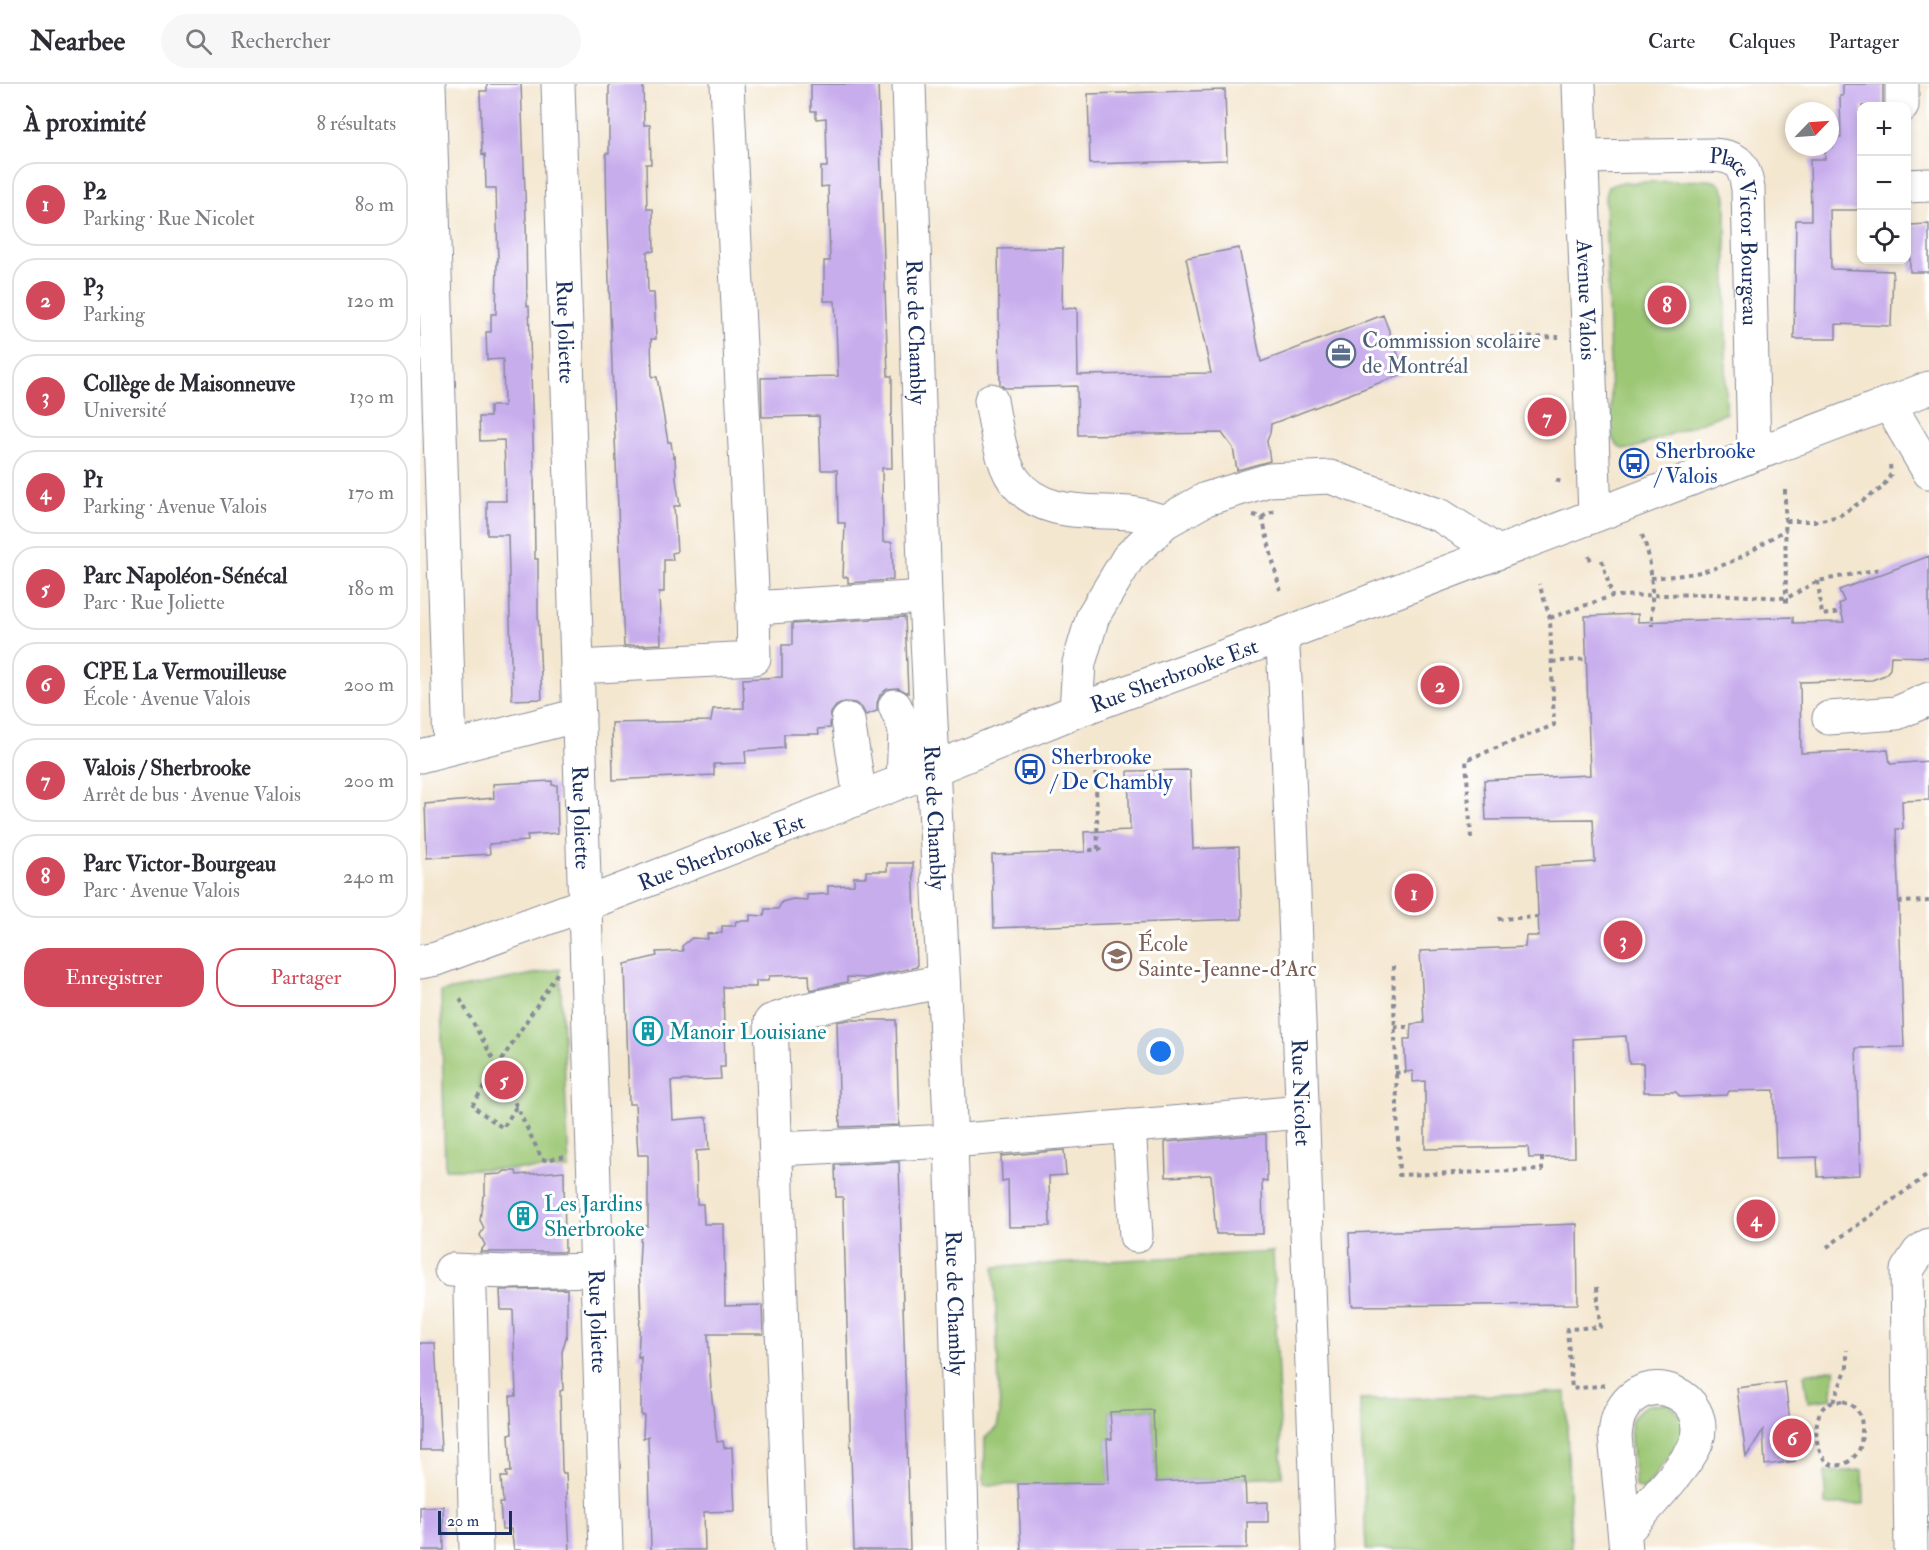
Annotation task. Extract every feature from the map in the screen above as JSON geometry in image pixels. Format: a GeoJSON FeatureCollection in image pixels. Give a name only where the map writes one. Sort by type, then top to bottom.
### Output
{"type":"FeatureCollection","features":[{"type":"Feature","properties":{"kind":"street"},"geometry":{"type":"LineString","coordinates":[[429,84],[435,752],[579,715]]}},
{"type":"Feature","properties":{"kind":"street","name":"Rue Joliette"},"geometry":{"type":"LineString","coordinates":[[558,84],[606,1550]]}},
{"type":"Feature","properties":{"kind":"street"},"geometry":{"type":"LineString","coordinates":[[577,667],[754,658],[727,84]]}},
{"type":"Feature","properties":{"kind":"street","name":"Rue de Chambly"},"geometry":{"type":"LineString","coordinates":[[909,84],[926,597],[951,1141],[963,1550]]}},
{"type":"Feature","properties":{"kind":"street","name":"Avenue Valois"},"geometry":{"type":"LineString","coordinates":[[1579,84],[1595,515]]}},
{"type":"Feature","properties":{"kind":"street"},"geometry":{"type":"LineString","coordinates":[[1902,84],[1902,102]]}},
{"type":"Feature","properties":{"kind":"street","name":"Place Victor Bourgeau"},"geometry":{"type":"LineString","coordinates":[[1582,158],[1727,155],[1739,162],[1746,174],[1754,454]]}},
{"type":"Feature","properties":{"kind":"street"},"geometry":{"type":"LineString","coordinates":[[1911,186],[1929,185]]}},
{"type":"Feature","properties":{"kind":"street","name":"Rue Sherbrooke Est"},"geometry":{"type":"LineString","coordinates":[[420,963],[586,904],[934,769],[1076,711],[1282,635],[1929,388]]}},
{"type":"Feature","properties":{"kind":"street"},"geometry":{"type":"LineString","coordinates":[[991,400],[999,444],[1014,480],[1036,502],[1073,511],[1132,513],[1165,522]]}},
{"type":"Feature","properties":{"kind":"street"},"geometry":{"type":"LineString","coordinates":[[1889,404],[1929,472]]}},
{"type":"Feature","properties":{"kind":"street"},"geometry":{"type":"LineString","coordinates":[[1076,711],[1079,663],[1093,616],[1128,558],[1165,522],[1206,499],[1269,480],[1330,477],[1441,516],[1498,552]]}},
{"type":"Feature","properties":{"kind":"street"},"geometry":{"type":"LineString","coordinates":[[753,608],[926,597]]}},
{"type":"Feature","properties":{"kind":"street","name":"Rue Nicolet"},"geometry":{"type":"LineString","coordinates":[[1282,635],[1286,680],[1319,1550]]}},
{"type":"Feature","properties":{"kind":"street"},"geometry":{"type":"LineString","coordinates":[[1829,718],[1897,713],[1929,699]]}},
{"type":"Feature","properties":{"kind":"street"},"geometry":{"type":"LineString","coordinates":[[895,706],[905,729],[903,781]]}},
{"type":"Feature","properties":{"kind":"street"},"geometry":{"type":"LineString","coordinates":[[848,720],[860,798]]}},
{"type":"Feature","properties":{"kind":"street"},"geometry":{"type":"LineString","coordinates":[[790,1550],[771,1021],[800,1011],[943,981]]}},
{"type":"Feature","properties":{"kind":"street"},"geometry":{"type":"LineString","coordinates":[[776,1149],[951,1141],[1303,1112]]}},
{"type":"Feature","properties":{"kind":"street"},"geometry":{"type":"LineString","coordinates":[[1129,1126],[1136,1236]]}},
{"type":"Feature","properties":{"kind":"street"},"geometry":{"type":"LineString","coordinates":[[1911,1550],[1907,1270],[1919,1252],[1929,1245]]}},
{"type":"Feature","properties":{"kind":"street"},"geometry":{"type":"LineString","coordinates":[[476,1550],[460,1281],[509,1272],[597,1270]]}},
{"type":"Feature","properties":{"kind":"path"},"geometry":{"type":"LineString","coordinates":[[1394,344],[1412,340],[1558,337]]}},
{"type":"Feature","properties":{"kind":"path"},"geometry":{"type":"LineString","coordinates":[[1786,521],[1817,522],[1839,516],[1882,488],[1888,479]]}},
{"type":"Feature","properties":{"kind":"path"},"geometry":{"type":"LineString","coordinates":[[1556,480],[1564,483]]}},
{"type":"Feature","properties":{"kind":"path"},"geometry":{"type":"LineString","coordinates":[[1785,489],[1786,604]]}},
{"type":"Feature","properties":{"kind":"path"},"geometry":{"type":"LineString","coordinates":[[1274,511],[1262,517],[1280,590]]}},
{"type":"Feature","properties":{"kind":"path"},"geometry":{"type":"LineString","coordinates":[[1652,578],[1684,576],[1718,569],[1786,530]]}},
{"type":"Feature","properties":{"kind":"path"},"geometry":{"type":"LineString","coordinates":[[1642,535],[1652,578],[1652,626]]}},
{"type":"Feature","properties":{"kind":"path"},"geometry":{"type":"LineString","coordinates":[[1589,556],[1592,564]]}},
{"type":"Feature","properties":{"kind":"path"},"geometry":{"type":"LineString","coordinates":[[1602,560],[1612,596]]}},
{"type":"Feature","properties":{"kind":"path"},"geometry":{"type":"LineString","coordinates":[[1550,618],[1612,596],[1712,594],[1787,598],[1818,582],[1880,569]]}},
{"type":"Feature","properties":{"kind":"path"},"geometry":{"type":"LineString","coordinates":[[1818,582],[1822,615],[1841,612]]}},
{"type":"Feature","properties":{"kind":"path"},"geometry":{"type":"LineString","coordinates":[[1471,838],[1466,760],[1554,725],[1550,618],[1539,584]]}},
{"type":"Feature","properties":{"kind":"path"},"geometry":{"type":"LineString","coordinates":[[1552,662],[1586,659]]}},
{"type":"Feature","properties":{"kind":"path"},"geometry":{"type":"LineString","coordinates":[[1095,755],[1098,849]]}},
{"type":"Feature","properties":{"kind":"path"},"geometry":{"type":"LineString","coordinates":[[1091,852],[1091,850],[1104,849],[1104,852]]}},
{"type":"Feature","properties":{"kind":"path"},"geometry":{"type":"LineString","coordinates":[[1899,902],[1929,901]]}},
{"type":"Feature","properties":{"kind":"path"},"geometry":{"type":"LineString","coordinates":[[1498,919],[1538,917]]}},
{"type":"Feature","properties":{"kind":"path"},"geometry":{"type":"LineString","coordinates":[[1393,966],[1399,1175],[1542,1170],[1542,1158]]}},
{"type":"Feature","properties":{"kind":"path"},"geometry":{"type":"LineString","coordinates":[[516,1107],[503,1128],[472,1106],[560,969]]}},
{"type":"Feature","properties":{"kind":"path"},"geometry":{"type":"LineString","coordinates":[[460,999],[497,1066],[542,1159],[558,1158]]}},
{"type":"Feature","properties":{"kind":"path"},"geometry":{"type":"LineString","coordinates":[[1394,1027],[1410,1027]]}},
{"type":"Feature","properties":{"kind":"path"},"geometry":{"type":"LineString","coordinates":[[1395,1073],[1406,1072]]}},
{"type":"Feature","properties":{"kind":"path"},"geometry":{"type":"LineString","coordinates":[[1827,1247],[1929,1174]]}},
{"type":"Feature","properties":{"kind":"path"},"geometry":{"type":"LineString","coordinates":[[1597,1287],[1600,1328],[1568,1329],[1572,1389],[1615,1384]]}},
{"type":"Feature","properties":{"kind":"path"},"geometry":{"type":"LineString","coordinates":[[1833,1402],[1843,1401],[1852,1405],[1859,1412],[1861,1419],[1860,1449],[1850,1461],[1843,1464],[1828,1463],[1820,1455],[1818,1419],[1823,1407],[1833,1402],[1847,1368],[1847,1350]]}},
{"type":"Feature","properties":{"kind":"green space"},"geometry":{"type":"Polygon","coordinates":[[[1708,180],[1720,185],[1726,197],[1726,413],[1632,449],[1622,449],[1617,446],[1612,437],[1605,196],[1608,187],[1618,183],[1708,180]]]}},
{"type":"Feature","properties":{"kind":"green space"},"geometry":{"type":"Polygon","coordinates":[[[560,969],[569,1169],[445,1169],[441,992],[560,969]]]}},
{"type":"Feature","properties":{"kind":"green space"},"geometry":{"type":"Polygon","coordinates":[[[1273,1252],[1282,1476],[1156,1482],[1153,1410],[1110,1412],[1112,1439],[1107,1439],[1109,1483],[984,1485],[985,1438],[997,1427],[1000,1414],[994,1267],[1273,1252]]]}},
{"type":"Feature","properties":{"kind":"green space"},"geometry":{"type":"Polygon","coordinates":[[[1835,1369],[1831,1399],[1808,1402],[1804,1374],[1835,1369]]]}},
{"type":"Feature","properties":{"kind":"green space"},"geometry":{"type":"Polygon","coordinates":[[[1566,1392],[1571,1550],[1366,1550],[1360,1400],[1566,1392]]]}},
{"type":"Feature","properties":{"kind":"green space"},"geometry":{"type":"Polygon","coordinates":[[[1669,1403],[1683,1419],[1683,1438],[1644,1490],[1635,1486],[1630,1428],[1632,1419],[1646,1405],[1669,1403]]]}},
{"type":"Feature","properties":{"kind":"green space"},"geometry":{"type":"Polygon","coordinates":[[[1863,1470],[1864,1504],[1825,1505],[1825,1472],[1863,1470]]]}},
{"type":"Feature","properties":{"kind":"building"},"geometry":{"type":"Polygon","coordinates":[[[487,84],[521,84],[535,559],[538,559],[542,699],[512,700],[508,535],[487,535],[487,501],[506,501],[504,440],[480,441],[479,417],[490,417],[490,406],[504,406],[503,359],[487,360],[486,332],[491,332],[491,314],[496,314],[498,261],[496,188],[486,188],[485,154],[482,155],[480,91],[487,91],[487,84]]]}},
{"type":"Feature","properties":{"kind":"building"},"geometry":{"type":"Polygon","coordinates":[[[609,84],[643,84],[644,125],[650,125],[651,164],[646,164],[647,209],[653,209],[654,251],[647,252],[648,293],[654,293],[656,339],[651,339],[652,377],[657,377],[668,442],[671,442],[673,457],[675,456],[680,506],[674,506],[677,552],[672,553],[673,560],[664,560],[664,592],[659,592],[661,644],[624,646],[607,224],[606,153],[609,153],[609,84]]]}},
{"type":"Feature","properties":{"kind":"building"},"geometry":{"type":"Polygon","coordinates":[[[811,84],[878,84],[888,376],[892,376],[892,468],[882,468],[883,542],[892,542],[893,580],[848,583],[848,577],[843,577],[845,523],[838,523],[837,470],[821,470],[819,416],[762,417],[761,378],[838,376],[835,301],[824,301],[824,261],[830,261],[828,186],[821,187],[821,167],[827,167],[826,118],[816,119],[816,111],[811,111],[811,84]]]}},
{"type":"Feature","properties":{"kind":"building"},"geometry":{"type":"Polygon","coordinates":[[[1843,84],[1883,84],[1883,102],[1857,102],[1857,210],[1830,210],[1831,269],[1893,271],[1891,326],[1836,324],[1836,339],[1794,339],[1796,220],[1811,220],[1810,159],[1839,156],[1840,96],[1843,96],[1843,84]]]}},
{"type":"Feature","properties":{"kind":"building"},"geometry":{"type":"Polygon","coordinates":[[[1225,90],[1227,160],[1090,164],[1088,94],[1225,90]]]}},
{"type":"Feature","properties":{"kind":"building"},"geometry":{"type":"Polygon","coordinates":[[[1929,224],[1929,272],[1910,272],[1911,225],[1929,224]]]}},
{"type":"Feature","properties":{"kind":"building","name":"Commission scolaire de Montréal"},"geometry":{"type":"Polygon","coordinates":[[[1063,248],[1062,309],[1077,308],[1078,375],[1211,373],[1186,258],[1239,248],[1261,362],[1383,315],[1405,373],[1271,424],[1267,441],[1270,461],[1237,470],[1233,448],[1222,433],[1078,435],[1077,386],[1005,388],[1000,384],[998,249],[1063,248]]]}},
{"type":"Feature","properties":{"kind":"building"},"geometry":{"type":"Polygon","coordinates":[[[1929,556],[1929,657],[1891,656],[1890,669],[1885,675],[1872,680],[1800,682],[1801,753],[1888,750],[1890,764],[1929,761],[1929,800],[1902,801],[1903,829],[1896,829],[1904,1047],[1856,1048],[1860,1175],[1818,1177],[1817,1157],[1776,1158],[1774,1090],[1729,1091],[1727,1095],[1680,1097],[1676,1092],[1644,1092],[1643,1063],[1629,1063],[1626,1036],[1573,1039],[1575,1157],[1529,1158],[1528,1147],[1425,1149],[1425,1081],[1413,1082],[1413,1071],[1406,1072],[1404,1039],[1410,1039],[1411,1024],[1424,1023],[1420,951],[1525,947],[1526,936],[1539,936],[1536,866],[1595,862],[1593,819],[1486,820],[1484,780],[1590,775],[1585,616],[1638,614],[1638,622],[1793,617],[1793,623],[1844,622],[1839,604],[1844,601],[1839,590],[1929,556]]]}},
{"type":"Feature","properties":{"kind":"building"},"geometry":{"type":"Polygon","coordinates":[[[905,617],[908,693],[898,688],[887,689],[880,695],[877,711],[866,715],[855,703],[845,702],[836,706],[831,713],[830,728],[818,729],[819,734],[784,734],[784,748],[745,751],[746,763],[714,764],[714,775],[613,780],[612,723],[711,721],[713,709],[744,708],[743,679],[782,677],[782,645],[792,645],[792,624],[905,617]]]}},
{"type":"Feature","properties":{"kind":"building"},"geometry":{"type":"Polygon","coordinates":[[[1190,770],[1193,849],[1239,847],[1242,919],[994,928],[992,855],[1085,852],[1084,832],[1130,830],[1128,771],[1190,770]]]}},
{"type":"Feature","properties":{"kind":"building"},"geometry":{"type":"Polygon","coordinates":[[[552,781],[552,785],[557,785],[558,833],[527,835],[528,841],[489,844],[490,854],[427,858],[425,804],[494,798],[493,784],[552,781]]]}},
{"type":"Feature","properties":{"kind":"building"},"geometry":{"type":"Polygon","coordinates":[[[887,863],[913,863],[917,967],[866,978],[847,977],[847,982],[810,990],[809,975],[769,976],[768,981],[756,981],[756,987],[723,987],[725,1067],[720,1067],[721,1079],[671,1081],[673,1120],[707,1117],[709,1150],[696,1151],[697,1204],[703,1204],[704,1224],[724,1224],[725,1306],[762,1305],[763,1334],[708,1334],[717,1442],[723,1441],[724,1448],[732,1447],[735,1511],[704,1512],[705,1550],[651,1550],[648,1436],[643,1438],[641,1357],[638,1358],[641,1316],[639,1265],[641,1226],[648,1226],[648,1155],[638,1155],[635,1104],[629,1104],[625,964],[657,956],[656,952],[683,951],[682,946],[692,938],[708,939],[707,934],[722,933],[722,926],[735,926],[736,921],[750,921],[750,915],[764,916],[765,909],[778,909],[782,902],[793,899],[807,900],[807,895],[828,894],[828,886],[854,885],[854,877],[866,877],[866,871],[887,871],[887,863]]]}},
{"type":"Feature","properties":{"kind":"building"},"geometry":{"type":"Polygon","coordinates":[[[896,1020],[899,1125],[840,1127],[837,1022],[896,1020]]]}},
{"type":"Feature","properties":{"kind":"building"},"geometry":{"type":"Polygon","coordinates":[[[1266,1134],[1267,1181],[1262,1180],[1263,1234],[1216,1234],[1211,1175],[1166,1177],[1165,1142],[1266,1134]]]}},
{"type":"Feature","properties":{"kind":"building"},"geometry":{"type":"Polygon","coordinates":[[[1064,1150],[1066,1175],[1049,1176],[1050,1226],[1009,1227],[1008,1180],[1002,1181],[1001,1156],[1064,1150]]]}},
{"type":"Feature","properties":{"kind":"building"},"geometry":{"type":"Polygon","coordinates":[[[899,1162],[910,1550],[854,1550],[843,1197],[836,1197],[835,1165],[899,1162]]]}},
{"type":"Feature","properties":{"kind":"building","name":"Les Jardins Sherbrooke"},"geometry":{"type":"Polygon","coordinates":[[[505,1171],[516,1171],[517,1175],[564,1171],[565,1252],[480,1252],[485,1245],[480,1235],[484,1228],[480,1220],[485,1194],[485,1175],[501,1174],[505,1171]]]}},
{"type":"Feature","properties":{"kind":"building"},"geometry":{"type":"Polygon","coordinates":[[[1577,1224],[1578,1304],[1352,1306],[1349,1233],[1577,1224]]]}},
{"type":"Feature","properties":{"kind":"building"},"geometry":{"type":"Polygon","coordinates":[[[567,1289],[567,1334],[562,1352],[563,1390],[560,1391],[562,1470],[566,1473],[570,1550],[514,1550],[511,1529],[502,1529],[500,1503],[503,1503],[501,1477],[507,1477],[506,1472],[511,1472],[510,1396],[516,1396],[513,1310],[501,1310],[500,1290],[567,1289]]]}},
{"type":"Feature","properties":{"kind":"building"},"geometry":{"type":"Polygon","coordinates":[[[420,1343],[435,1343],[441,1450],[420,1450],[420,1343]]]}},
{"type":"Feature","properties":{"kind":"building"},"geometry":{"type":"Polygon","coordinates":[[[1785,1382],[1795,1461],[1765,1465],[1763,1430],[1746,1457],[1737,1388],[1785,1382]]]}},
{"type":"Feature","properties":{"kind":"building"},"geometry":{"type":"Polygon","coordinates":[[[1153,1410],[1156,1482],[1245,1478],[1246,1503],[1268,1502],[1268,1522],[1247,1522],[1247,1548],[1021,1550],[1018,1484],[1109,1483],[1107,1439],[1112,1439],[1110,1412],[1153,1410]]]}},
{"type":"Feature","properties":{"kind":"building"},"geometry":{"type":"Polygon","coordinates":[[[443,1506],[444,1550],[420,1550],[420,1507],[443,1506]]]}},
{"type":"Feature","properties":{"kind":"place","name":"Parc Victor-Bourgeau"},"geometry":{"type":"Point","coordinates":[1667,305]}},
{"type":"Feature","properties":{"kind":"place","name":"Commission scolaire de Montréal"},"geometry":{"type":"Point","coordinates":[1341,353]}},
{"type":"Feature","properties":{"kind":"place","name":"Valois / Sherbrooke"},"geometry":{"type":"Point","coordinates":[1547,417]}},
{"type":"Feature","properties":{"kind":"place","name":"Sherbrooke / Valois"},"geometry":{"type":"Point","coordinates":[1634,463]}},
{"type":"Feature","properties":{"kind":"place","name":"P3"},"geometry":{"type":"Point","coordinates":[1440,685]}},
{"type":"Feature","properties":{"kind":"place","name":"Sherbrooke / De Chambly"},"geometry":{"type":"Point","coordinates":[1030,769]}},
{"type":"Feature","properties":{"kind":"place","name":"P2"},"geometry":{"type":"Point","coordinates":[1414,893]}},
{"type":"Feature","properties":{"kind":"place","name":"Collège de Maisonneuve"},"geometry":{"type":"Point","coordinates":[1623,940]}},
{"type":"Feature","properties":{"kind":"place","name":"École Sainte-Jeanne-d'Arc"},"geometry":{"type":"Point","coordinates":[1117,956]}},
{"type":"Feature","properties":{"kind":"place","name":"Manoir Louisiane"},"geometry":{"type":"Point","coordinates":[648,1031]}},
{"type":"Feature","properties":{"kind":"place","name":"Parc Napoléon-Sénécal"},"geometry":{"type":"Point","coordinates":[504,1080]}},
{"type":"Feature","properties":{"kind":"place","name":"Les Jardins Sherbrooke"},"geometry":{"type":"Point","coordinates":[523,1216]}},
{"type":"Feature","properties":{"kind":"place","name":"P1"},"geometry":{"type":"Point","coordinates":[1756,1219]}},
{"type":"Feature","properties":{"kind":"place","name":"CPE La Vermouilleuse"},"geometry":{"type":"Point","coordinates":[1792,1438]}}]}
